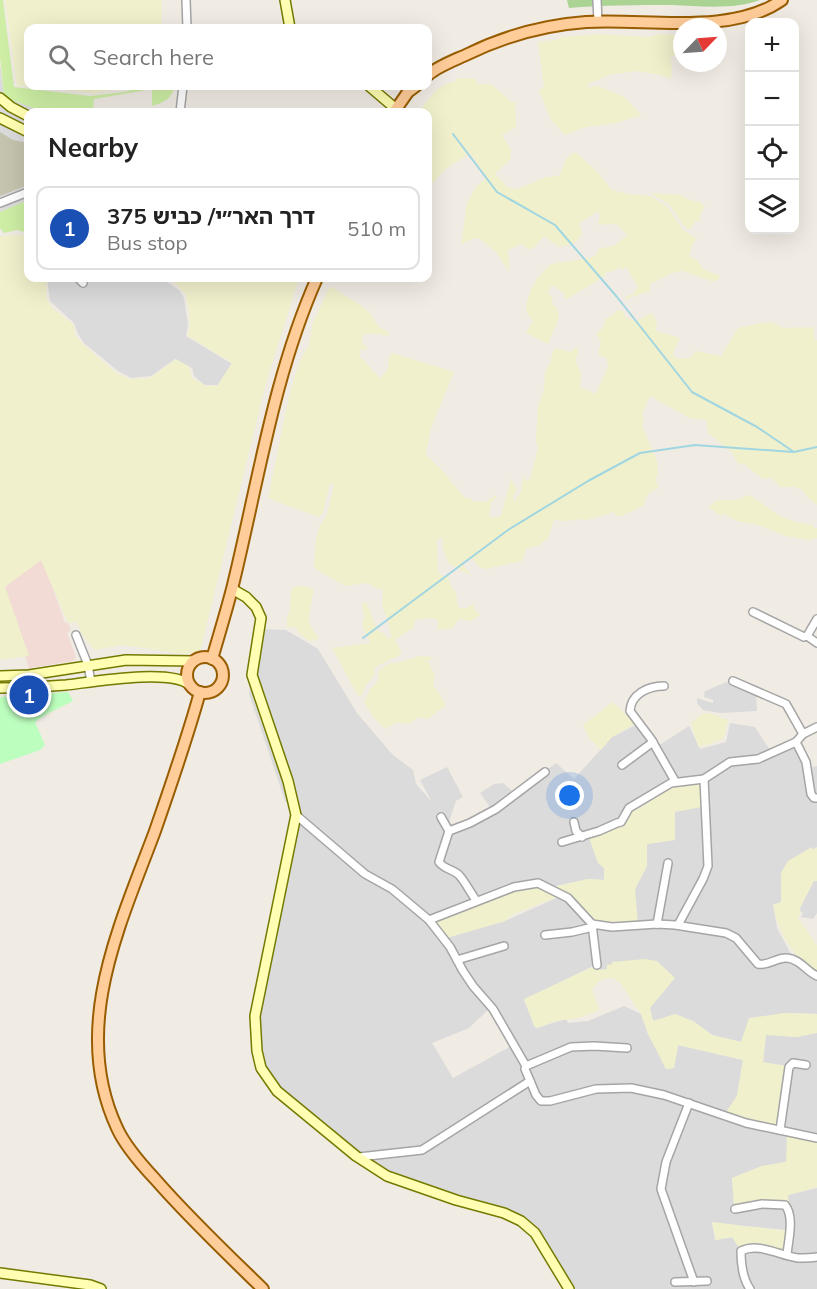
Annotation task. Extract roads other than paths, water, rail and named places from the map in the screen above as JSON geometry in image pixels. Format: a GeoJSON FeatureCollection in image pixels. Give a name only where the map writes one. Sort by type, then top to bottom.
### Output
{"type":"FeatureCollection","features":[{"type":"Feature","properties":{"kind":"main road"},"geometry":{"type":"LineString","coordinates":[[285,0],[289,24]]}},
{"type":"Feature","properties":{"kind":"main road"},"geometry":{"type":"LineString","coordinates":[[432,73],[493,42],[537,28],[598,22],[722,22],[756,14],[782,0]]}},
{"type":"Feature","properties":{"kind":"main road"},"geometry":{"type":"LineString","coordinates":[[373,90],[392,108]]}},
{"type":"Feature","properties":{"kind":"main road"},"geometry":{"type":"LineString","coordinates":[[397,108],[411,90]]}},
{"type":"Feature","properties":{"kind":"main road"},"geometry":{"type":"LineString","coordinates":[[0,98],[24,114]]}},
{"type":"Feature","properties":{"kind":"main road"},"geometry":{"type":"LineString","coordinates":[[0,118],[24,130]]}},
{"type":"Feature","properties":{"kind":"main road"},"geometry":{"type":"LineString","coordinates":[[212,659],[232,589],[280,381],[302,312],[315,282]]}},
{"type":"Feature","properties":{"kind":"main road"},"geometry":{"type":"LineString","coordinates":[[232,589],[251,602],[261,618],[252,675],[288,781],[296,815],[255,1016],[257,1051],[261,1068],[278,1091],[359,1157],[387,1176],[456,1200],[504,1213],[520,1221],[535,1233],[569,1289]]}},
{"type":"Feature","properties":{"kind":"main road"},"geometry":{"type":"LineString","coordinates":[[0,676],[29,675],[142,659],[194,661],[200,658],[212,659],[223,672],[221,684],[211,692],[200,692],[186,681],[178,679],[143,677],[0,688]]}},
{"type":"Feature","properties":{"kind":"main road"},"geometry":{"type":"LineString","coordinates":[[190,685],[188,672],[194,661]]}},
{"type":"Feature","properties":{"kind":"main road"},"geometry":{"type":"LineString","coordinates":[[200,692],[155,829],[116,933],[104,975],[98,1044],[102,1092],[118,1130],[142,1165],[180,1209],[263,1289]]}},
{"type":"Feature","properties":{"kind":"main road"},"geometry":{"type":"LineString","coordinates":[[0,1273],[90,1285],[101,1289]]}},
{"type":"Feature","properties":{"kind":"street"},"geometry":{"type":"LineString","coordinates":[[597,0],[598,22]]}},
{"type":"Feature","properties":{"kind":"street"},"geometry":{"type":"LineString","coordinates":[[187,24],[188,3]]}},
{"type":"Feature","properties":{"kind":"street"},"geometry":{"type":"LineString","coordinates":[[180,108],[183,90]]}},
{"type":"Feature","properties":{"kind":"street"},"geometry":{"type":"LineString","coordinates":[[0,203],[24,194]]}},
{"type":"Feature","properties":{"kind":"street"},"geometry":{"type":"LineString","coordinates":[[753,612],[804,637],[807,636],[817,643]]}},
{"type":"Feature","properties":{"kind":"street"},"geometry":{"type":"LineString","coordinates":[[807,636],[817,619]]}},
{"type":"Feature","properties":{"kind":"street"},"geometry":{"type":"LineString","coordinates":[[76,635],[88,665],[91,682]]}},
{"type":"Feature","properties":{"kind":"street"},"geometry":{"type":"LineString","coordinates":[[733,681],[786,704],[803,734]]}},
{"type":"Feature","properties":{"kind":"street"},"geometry":{"type":"LineString","coordinates":[[664,686],[635,696],[630,705],[631,714],[653,742],[675,781]]}},
{"type":"Feature","properties":{"kind":"street"},"geometry":{"type":"LineString","coordinates":[[562,842],[621,822],[627,811],[675,781],[704,778],[730,762],[754,761],[796,742],[803,734],[817,727]]}},
{"type":"Feature","properties":{"kind":"street"},"geometry":{"type":"LineString","coordinates":[[622,765],[653,742]]}},
{"type":"Feature","properties":{"kind":"street"},"geometry":{"type":"LineString","coordinates":[[796,742],[807,762],[811,794],[817,798]]}},
{"type":"Feature","properties":{"kind":"street"},"geometry":{"type":"LineString","coordinates":[[449,831],[496,809],[545,772]]}},
{"type":"Feature","properties":{"kind":"street"},"geometry":{"type":"LineString","coordinates":[[678,925],[708,866],[704,778]]}},
{"type":"Feature","properties":{"kind":"street"},"geometry":{"type":"LineString","coordinates":[[620,807],[627,811]]}},
{"type":"Feature","properties":{"kind":"street"},"geometry":{"type":"LineString","coordinates":[[296,815],[365,874],[392,889],[429,920],[450,947],[473,986],[493,1009],[526,1066],[525,1069],[538,1098],[545,1102],[596,1089],[619,1087],[649,1090],[746,1123],[817,1138]]}},
{"type":"Feature","properties":{"kind":"street"},"geometry":{"type":"LineString","coordinates":[[441,817],[449,831],[440,862],[446,869],[457,873],[476,900]]}},
{"type":"Feature","properties":{"kind":"street"},"geometry":{"type":"LineString","coordinates":[[574,822],[576,831],[582,837]]}},
{"type":"Feature","properties":{"kind":"street"},"geometry":{"type":"LineString","coordinates":[[657,924],[668,863]]}},
{"type":"Feature","properties":{"kind":"street"},"geometry":{"type":"LineString","coordinates":[[429,920],[514,887],[538,883],[568,898],[593,926],[597,965]]}},
{"type":"Feature","properties":{"kind":"street"},"geometry":{"type":"LineString","coordinates":[[545,935],[572,932],[593,926],[678,925],[733,935],[758,964],[791,958],[817,976]]}},
{"type":"Feature","properties":{"kind":"street"},"geometry":{"type":"LineString","coordinates":[[457,960],[504,946]]}},
{"type":"Feature","properties":{"kind":"street"},"geometry":{"type":"LineString","coordinates":[[526,1066],[571,1047],[627,1048]]}},
{"type":"Feature","properties":{"kind":"street"},"geometry":{"type":"LineString","coordinates":[[780,1130],[789,1067],[793,1063],[806,1065]]}},
{"type":"Feature","properties":{"kind":"street"},"geometry":{"type":"LineString","coordinates":[[359,1157],[422,1150],[530,1081]]}},
{"type":"Feature","properties":{"kind":"street"},"geometry":{"type":"LineString","coordinates":[[689,1102],[666,1162],[661,1184],[662,1193],[694,1282]]}},
{"type":"Feature","properties":{"kind":"street"},"geometry":{"type":"LineString","coordinates":[[735,1209],[762,1204],[785,1205],[789,1209],[787,1254]]}},
{"type":"Feature","properties":{"kind":"street"},"geometry":{"type":"LineString","coordinates":[[750,1289],[745,1281],[741,1251],[756,1247],[799,1258],[817,1257]]}},
{"type":"Feature","properties":{"kind":"street"},"geometry":{"type":"LineString","coordinates":[[675,1282],[707,1281]]}},
{"type":"Feature","properties":{"kind":"waterway"},"geometry":{"type":"LineString","coordinates":[[453,134],[497,192],[555,225],[617,297],[692,392],[757,427],[794,452]]}},
{"type":"Feature","properties":{"kind":"waterway"},"geometry":{"type":"LineString","coordinates":[[363,638],[508,530],[588,481],[640,453],[695,445],[794,452],[817,447]]}},
{"type":"Feature","properties":{"kind":"place","name":"דרך האר״י/ כביש 375"},"geometry":{"type":"Point","coordinates":[29,695]}}]}
